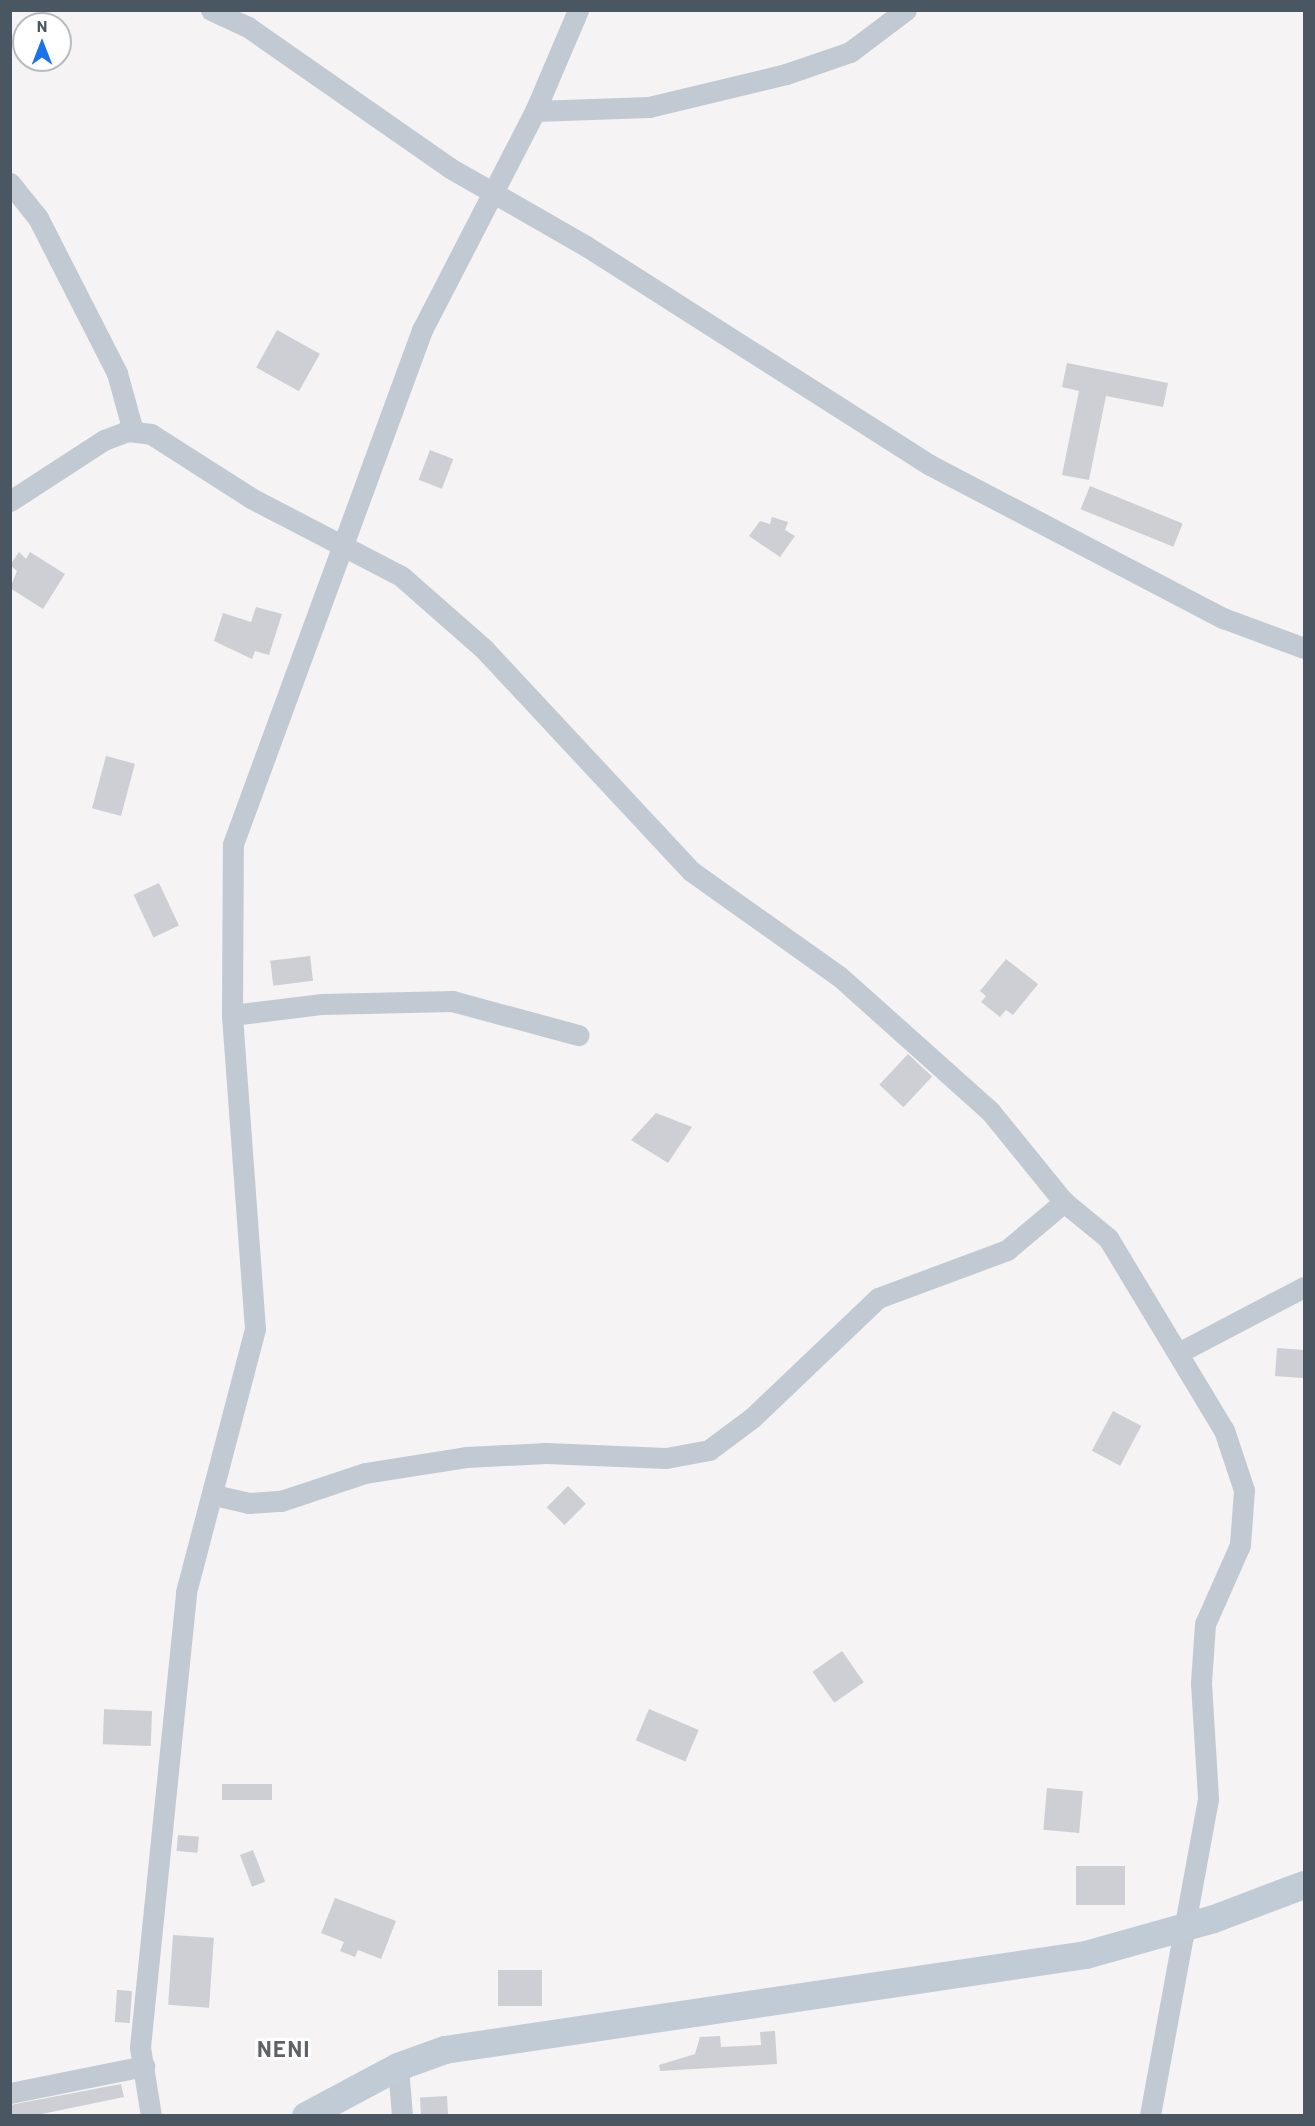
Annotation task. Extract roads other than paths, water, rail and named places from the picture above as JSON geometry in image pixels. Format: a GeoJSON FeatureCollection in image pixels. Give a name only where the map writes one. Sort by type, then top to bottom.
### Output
{"type":"FeatureCollection","features":[{"type":"Feature","properties":{"kind":"main road"},"geometry":{"type":"LineString","coordinates":[[306,2115],[398,2067],[445,2050],[572,2026],[1086,1955],[1188,1926],[1305,1885]]}},
{"type":"Feature","properties":{"kind":"street"},"geometry":{"type":"LineString","coordinates":[[211,10],[248,27],[491,191],[930,465],[1223,618],[1305,648]]}},
{"type":"Feature","properties":{"kind":"street"},"geometry":{"type":"LineString","coordinates":[[151,2115],[140,2047],[186,1592],[214,1495],[255,1329],[232,1015],[233,844],[340,543],[422,330],[491,191],[535,111],[578,10]]}},
{"type":"Feature","properties":{"kind":"street"},"geometry":{"type":"LineString","coordinates":[[535,111],[649,107],[786,74],[850,52],[906,10]]}},
{"type":"Feature","properties":{"kind":"street"},"geometry":{"type":"LineString","coordinates":[[10,183],[38,218],[117,373],[133,431]]}},
{"type":"Feature","properties":{"kind":"street"},"geometry":{"type":"LineString","coordinates":[[10,501],[104,440],[133,431],[151,434],[252,498],[401,576],[484,649],[691,871],[839,976],[990,1111],[1064,1202],[1108,1238],[1180,1352],[1224,1430],[1244,1490],[1240,1545],[1205,1624],[1201,1683],[1208,1799],[1188,1926],[1150,2115]]}},
{"type":"Feature","properties":{"kind":"street"},"geometry":{"type":"LineString","coordinates":[[232,1015],[322,1004],[452,1000],[578,1035]]}},
{"type":"Feature","properties":{"kind":"street"},"geometry":{"type":"LineString","coordinates":[[214,1495],[249,1503],[281,1501],[365,1473],[435,1459],[546,1453],[666,1458],[709,1450],[752,1418],[878,1298],[1007,1250],[1064,1202]]}},
{"type":"Feature","properties":{"kind":"street"},"geometry":{"type":"LineString","coordinates":[[1180,1352],[1305,1287]]}},
{"type":"Feature","properties":{"kind":"street"},"geometry":{"type":"LineString","coordinates":[[10,2093],[144,2066]]}},
{"type":"Feature","properties":{"kind":"street"},"geometry":{"type":"LineString","coordinates":[[398,2067],[402,2115]]}},
{"type":"Feature","properties":{"kind":"district","name":"NENI"},"geometry":{"type":"Point","coordinates":[284,2049]}}]}
